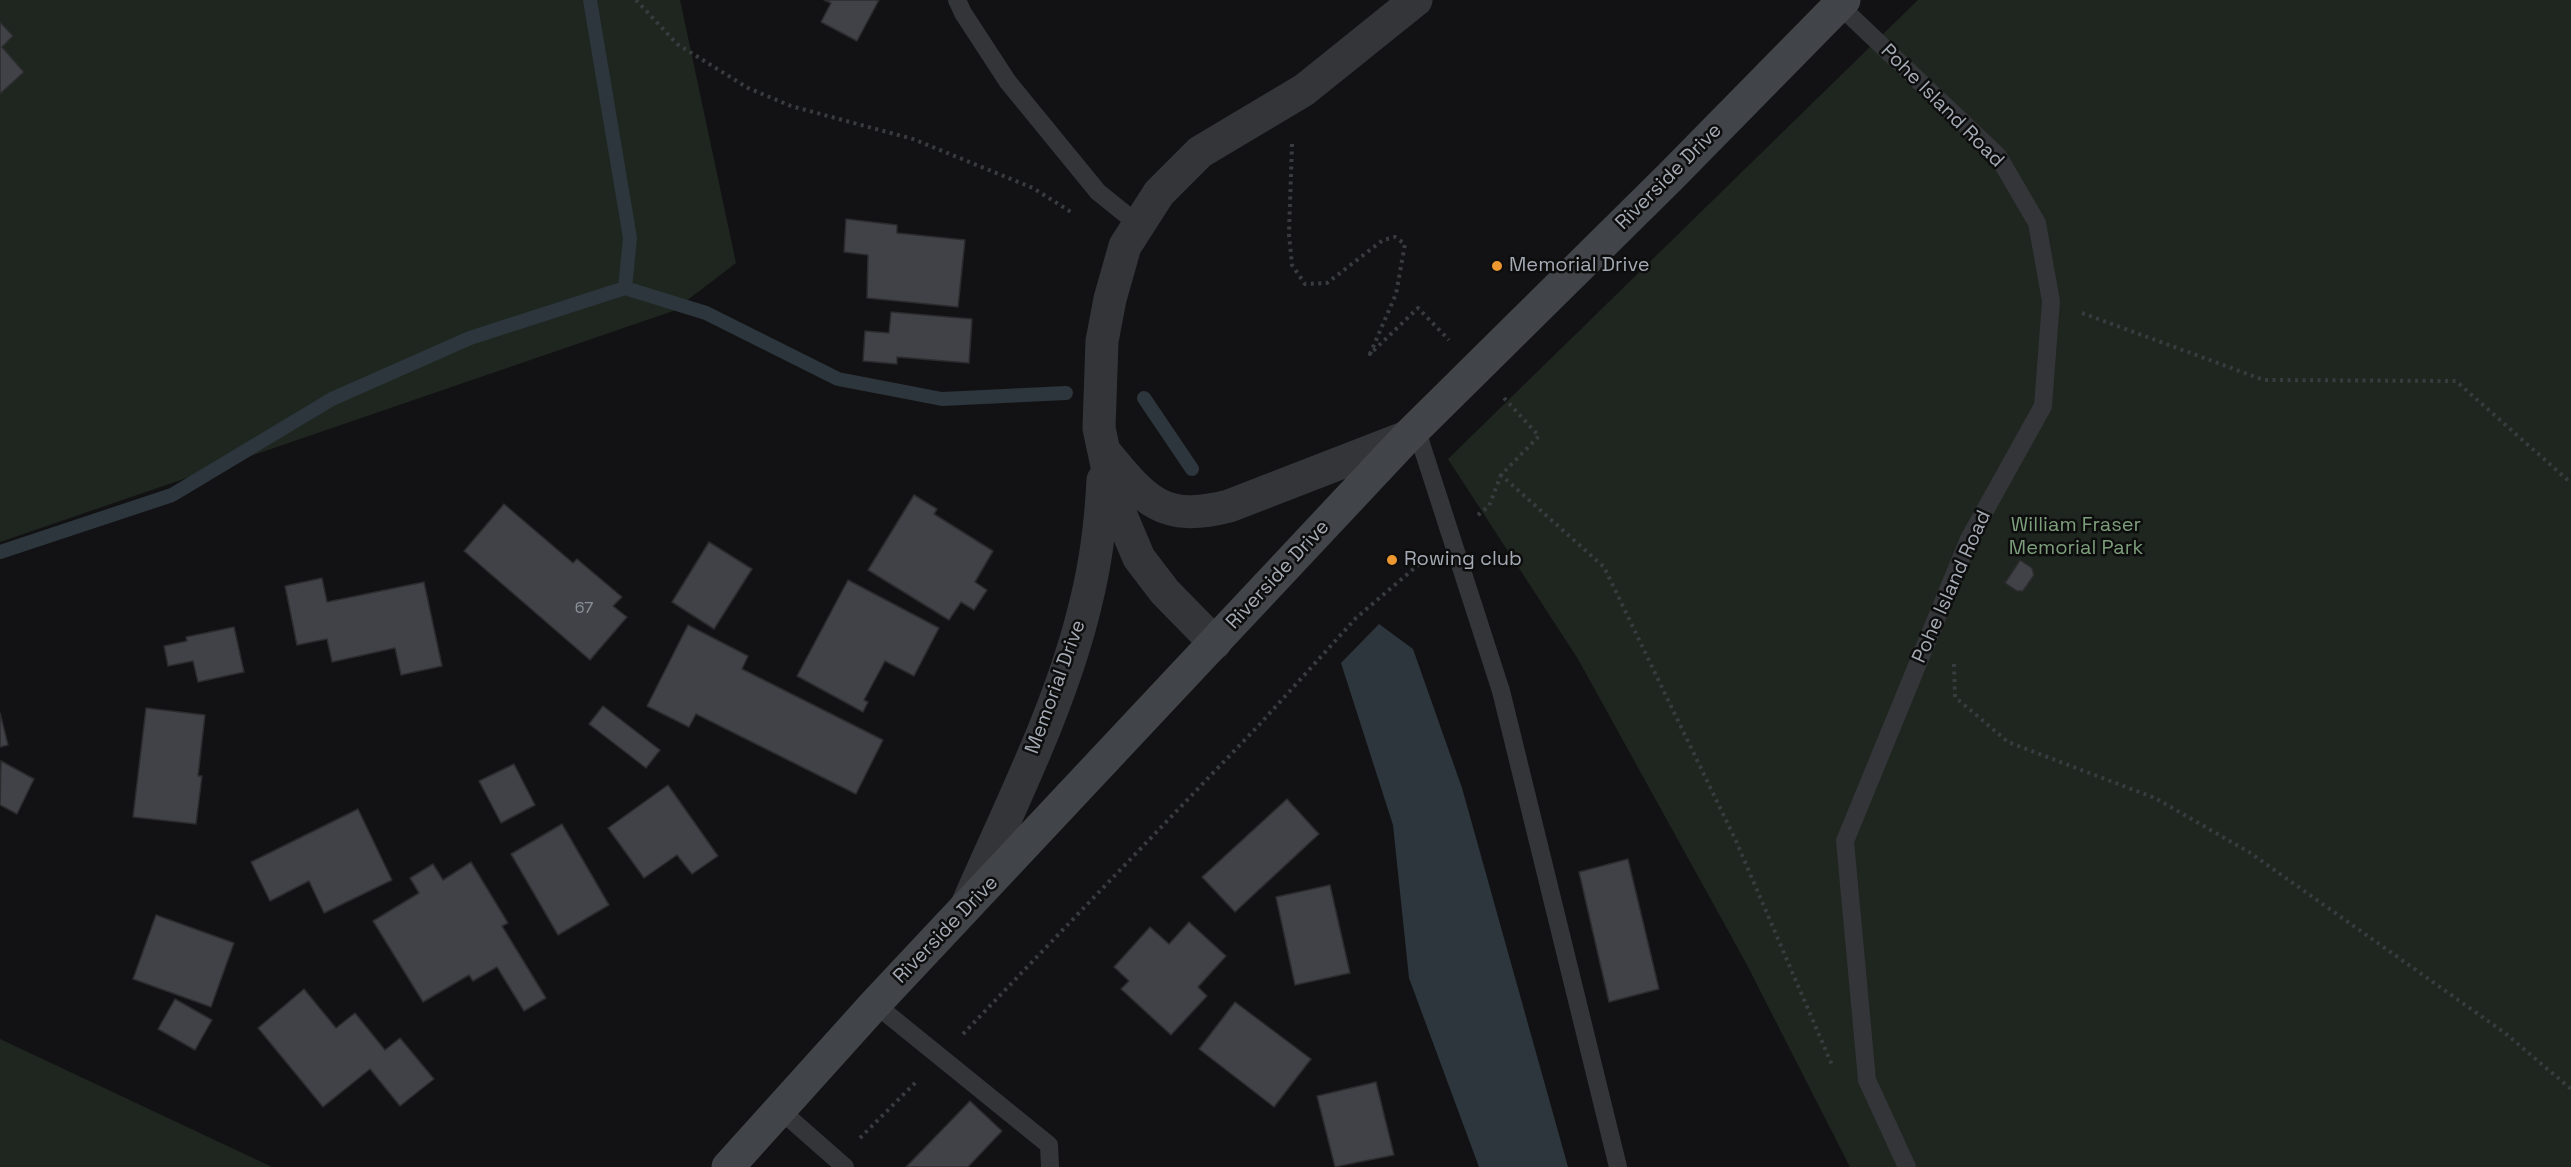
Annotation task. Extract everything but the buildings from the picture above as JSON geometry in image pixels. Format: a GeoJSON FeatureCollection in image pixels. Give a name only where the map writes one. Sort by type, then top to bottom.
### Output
{"type":"FeatureCollection","features":[{"type":"Feature","properties":{"kind":"main road","name":"Riverside Drive"},"geometry":{"type":"LineString","coordinates":[[728,1167],[875,1004],[964,912],[1411,432],[1671,176],[1842,2]]}},
{"type":"Feature","properties":{"kind":"street","name":"Memorial Drive"},"geometry":{"type":"LineString","coordinates":[[1215,643],[1165,592],[1139,558],[1114,499],[1099,428],[1102,341],[1110,299],[1132,236],[1159,193],[1200,152],[1294,95],[1416,0]]}},
{"type":"Feature","properties":{"kind":"street"},"geometry":{"type":"LineString","coordinates":[[1104,451],[1130,482],[1152,500],[1171,511],[1208,512],[1229,506],[1411,432]]}},
{"type":"Feature","properties":{"kind":"street","name":"Memorial Drive"},"geometry":{"type":"LineString","coordinates":[[964,912],[1058,694],[1086,603],[1101,521],[1104,451]]}},
{"type":"Feature","properties":{"kind":"lane"},"geometry":{"type":"LineString","coordinates":[[957,0],[1008,82],[1132,236]]}},
{"type":"Feature","properties":{"kind":"lane","name":"Pohe Island Road"},"geometry":{"type":"LineString","coordinates":[[1842,2],[1998,156],[2037,223],[2051,302],[2043,406],[1969,539],[1845,841],[1867,1080],[1907,1167]]}},
{"type":"Feature","properties":{"kind":"lane"},"geometry":{"type":"LineString","coordinates":[[1411,432],[1451,537],[1501,691],[1618,1167]]}},
{"type":"Feature","properties":{"kind":"lane"},"geometry":{"type":"LineString","coordinates":[[875,1004],[1049,1145],[1050,1167]]}},
{"type":"Feature","properties":{"kind":"lane"},"geometry":{"type":"LineString","coordinates":[[779,1109],[842,1164]]}},
{"type":"Feature","properties":{"kind":"path"},"geometry":{"type":"LineString","coordinates":[[636,0],[677,44],[748,88],[791,106],[913,139],[1033,188],[1132,236]]}},
{"type":"Feature","properties":{"kind":"path"},"geometry":{"type":"LineString","coordinates":[[842,1164],[1259,724],[1356,618],[1489,506],[1501,475],[1539,436],[1418,308],[1370,354],[1396,294],[1405,244],[1395,237],[1383,240],[1327,283],[1305,284],[1298,275],[1292,266],[1289,234],[1294,95]]}},
{"type":"Feature","properties":{"kind":"path"},"geometry":{"type":"LineString","coordinates":[[2051,302],[2264,380],[2456,381],[2571,483]]}},
{"type":"Feature","properties":{"kind":"path"},"geometry":{"type":"LineString","coordinates":[[1501,475],[1604,567],[1736,841],[1834,1072]]}},
{"type":"Feature","properties":{"kind":"path"},"geometry":{"type":"LineString","coordinates":[[1953,652],[1955,697],[2008,742],[2155,798],[2249,852],[2505,1034],[2571,1089]]}},
{"type":"Feature","properties":{"kind":"green space"},"geometry":{"type":"Polygon","coordinates":[[[0,0],[680,0],[736,263],[673,311],[0,542],[0,0]]]}},
{"type":"Feature","properties":{"kind":"green space","name":"William Fraser Memorial Park"},"geometry":{"type":"Polygon","coordinates":[[[1918,0],[2571,0],[2571,1167],[1850,1167],[1746,963],[1578,659],[1448,459],[1918,0]]]}},
{"type":"Feature","properties":{"kind":"green space"},"geometry":{"type":"Polygon","coordinates":[[[0,1039],[272,1167],[0,1167],[0,1039]]]}},
{"type":"Feature","properties":{"kind":"shaded area"},"geometry":{"type":"Polygon","coordinates":[[[1379,624],[1413,649],[1462,788],[1568,1167],[1479,1167],[1409,978],[1393,825],[1341,663],[1379,624]]]}},
{"type":"Feature","properties":{"kind":"waterway"},"geometry":{"type":"LineString","coordinates":[[590,0],[630,238],[625,288]]}},
{"type":"Feature","properties":{"kind":"waterway"},"geometry":{"type":"LineString","coordinates":[[0,552],[172,495],[332,399],[470,338],[625,288],[706,313],[838,379],[942,399],[1066,393]]}},
{"type":"Feature","properties":{"kind":"waterway"},"geometry":{"type":"LineString","coordinates":[[1144,398],[1192,469]]}},
{"type":"Feature","properties":{"kind":"place","name":"Memorial Drive"},"geometry":{"type":"Point","coordinates":[1497,266]}},
{"type":"Feature","properties":{"kind":"place","name":"Rowing club"},"geometry":{"type":"Point","coordinates":[1392,560]}}]}
